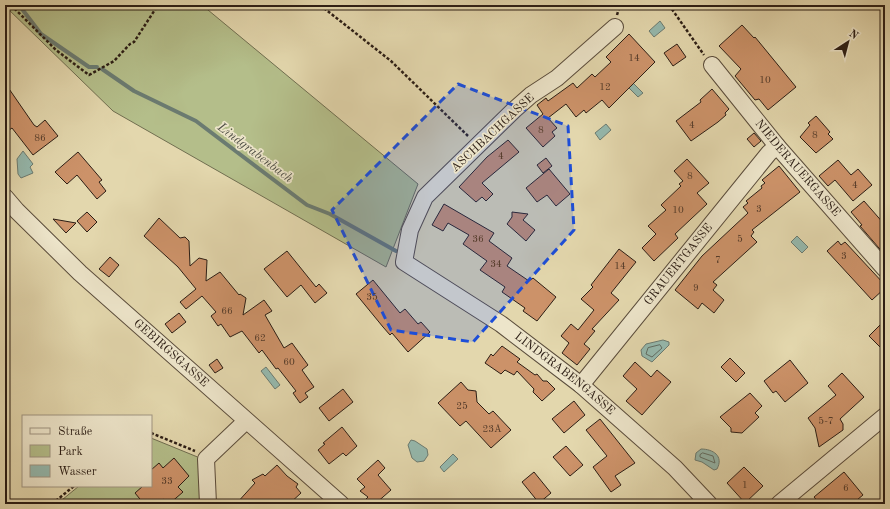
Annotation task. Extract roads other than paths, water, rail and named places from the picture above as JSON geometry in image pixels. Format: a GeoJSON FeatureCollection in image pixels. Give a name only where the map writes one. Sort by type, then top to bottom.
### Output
{"type":"FeatureCollection","features":[{"type":"Feature","properties":{"kind":"street","name":"ASCHBACHGASSE"},"geometry":{"type":"LineString","coordinates":[[404,262],[410,230],[425,198],[514,110],[531,95],[557,78],[616,28]]}},
{"type":"Feature","properties":{"kind":"street","name":"NIEDERAUERGASSE"},"geometry":{"type":"LineString","coordinates":[[712,65],[777,146],[885,269]]}},
{"type":"Feature","properties":{"kind":"street","name":"GRAUERTGASSE"},"geometry":{"type":"LineString","coordinates":[[581,385],[768,153],[777,146]]}},
{"type":"Feature","properties":{"kind":"street","name":"GEBIRGSGASSE"},"geometry":{"type":"LineString","coordinates":[[5,197],[17,211],[80,273],[246,421],[334,502]]}},
{"type":"Feature","properties":{"kind":"street","name":"LINDGRABENGASSE"},"geometry":{"type":"LineString","coordinates":[[404,262],[501,324],[581,385],[676,468],[710,504]]}},
{"type":"Feature","properties":{"kind":"street"},"geometry":{"type":"LineString","coordinates":[[778,504],[885,416]]}},
{"type":"Feature","properties":{"kind":"street"},"geometry":{"type":"LineString","coordinates":[[208,504],[206,459],[246,421]]}},
{"type":"Feature","properties":{"kind":"water"},"geometry":{"type":"Polygon","coordinates":[[[660,21],[665,28],[654,37],[649,31],[660,21]]]}},
{"type":"Feature","properties":{"kind":"water"},"geometry":{"type":"Polygon","coordinates":[[[627,77],[643,93],[638,97],[622,81],[627,77]]]}},
{"type":"Feature","properties":{"kind":"water"},"geometry":{"type":"Polygon","coordinates":[[[606,124],[611,130],[600,140],[595,133],[606,124]]]}},
{"type":"Feature","properties":{"kind":"water"},"geometry":{"type":"Polygon","coordinates":[[[23,151],[33,164],[30,167],[33,173],[21,178],[18,174],[17,159],[23,151]]]}},
{"type":"Feature","properties":{"kind":"water"},"geometry":{"type":"Polygon","coordinates":[[[797,236],[808,247],[802,253],[791,242],[797,236]]]}},
{"type":"Feature","properties":{"kind":"water"},"geometry":{"type":"Polygon","coordinates":[[[663,340],[669,342],[669,345],[652,362],[642,356],[641,350],[646,344],[663,340]]]}},
{"type":"Feature","properties":{"kind":"water"},"geometry":{"type":"Polygon","coordinates":[[[266,367],[280,385],[275,389],[261,371],[266,367]]]}},
{"type":"Feature","properties":{"kind":"water"},"geometry":{"type":"Polygon","coordinates":[[[411,440],[427,449],[428,455],[424,461],[417,462],[412,458],[408,445],[411,440]]]}},
{"type":"Feature","properties":{"kind":"water"},"geometry":{"type":"Polygon","coordinates":[[[701,449],[710,450],[716,454],[719,460],[717,469],[714,470],[702,462],[695,460],[696,453],[701,449]]]}},
{"type":"Feature","properties":{"kind":"water"},"geometry":{"type":"Polygon","coordinates":[[[453,454],[458,459],[444,472],[440,467],[453,454]]]}},
{"type":"Feature","properties":{"kind":"waterway","name":"Lindgrabenbach"},"geometry":{"type":"LineString","coordinates":[[19,5],[41,34],[89,67],[97,67]]}},
{"type":"Feature","properties":{"kind":"waterway","name":"Lindgrabenbach"},"geometry":{"type":"LineString","coordinates":[[102,69],[134,91],[196,121],[307,205],[330,214],[396,251]]}}]}
